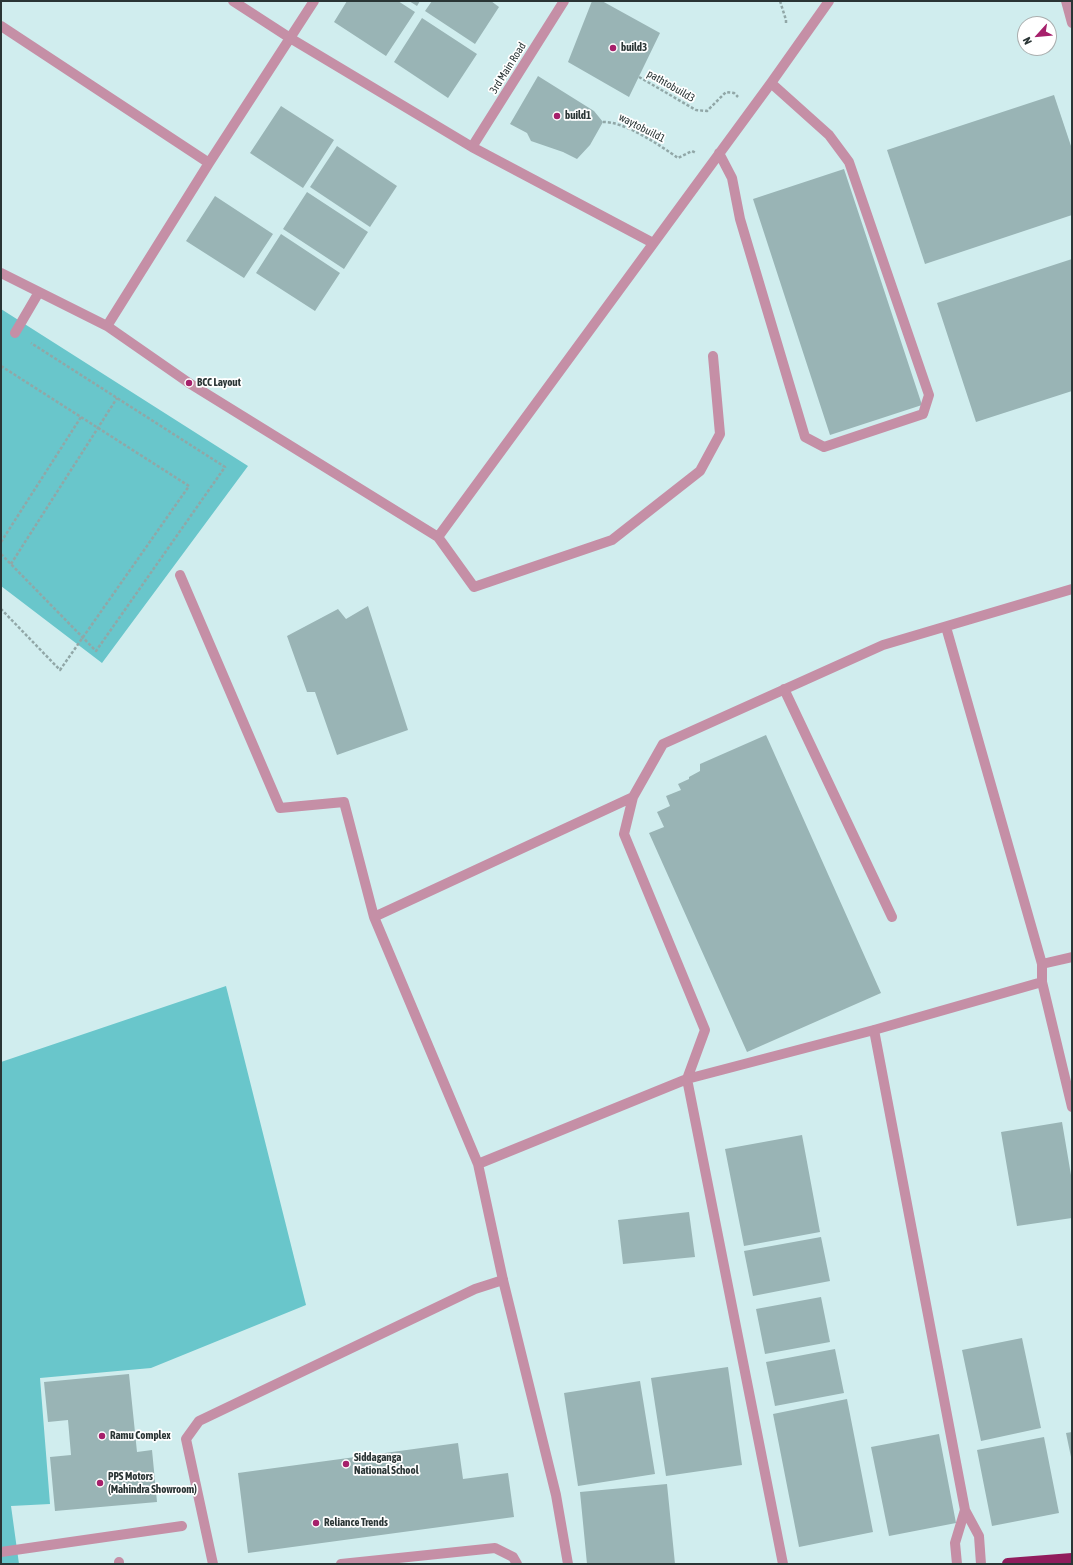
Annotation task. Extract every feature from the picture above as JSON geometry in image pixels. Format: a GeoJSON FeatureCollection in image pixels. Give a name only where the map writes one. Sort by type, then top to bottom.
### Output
{"type":"FeatureCollection","features":[{"type":"Feature","properties":{"kind":"highway"},"geometry":{"type":"LineString","coordinates":[[1008,1564],[1072,1559]]}},
{"type":"Feature","properties":{"kind":"street"},"geometry":{"type":"LineString","coordinates":[[233,1],[290,38],[472,147],[653,243]]}},
{"type":"Feature","properties":{"kind":"street"},"geometry":{"type":"LineString","coordinates":[[108,326],[209,163],[314,1]]}},
{"type":"Feature","properties":{"kind":"street","name":"3rd Main Road"},"geometry":{"type":"LineString","coordinates":[[472,147],[564,1]]}},
{"type":"Feature","properties":{"kind":"street"},"geometry":{"type":"LineString","coordinates":[[438,537],[717,155],[753,108],[829,1]]}},
{"type":"Feature","properties":{"kind":"street"},"geometry":{"type":"LineString","coordinates":[[1066,1],[1072,23]]}},
{"type":"Feature","properties":{"kind":"street"},"geometry":{"type":"LineString","coordinates":[[1,26],[209,163]]}},
{"type":"Feature","properties":{"kind":"street"},"geometry":{"type":"LineString","coordinates":[[717,155],[732,178],[740,218],[805,437],[824,447],[923,414],[929,395],[849,162],[829,135],[771,83]]}},
{"type":"Feature","properties":{"kind":"street"},"geometry":{"type":"LineString","coordinates":[[1,273],[108,326],[189,384],[438,537],[474,587],[612,540],[700,471],[720,434],[713,356]]}},
{"type":"Feature","properties":{"kind":"street"},"geometry":{"type":"LineString","coordinates":[[15,333],[39,292]]}},
{"type":"Feature","properties":{"kind":"street"},"geometry":{"type":"LineString","coordinates":[[180,574],[280,808],[344,802],[374,918],[478,1164],[503,1280],[556,1495],[568,1564]]}},
{"type":"Feature","properties":{"kind":"street"},"geometry":{"type":"LineString","coordinates":[[782,1564],[686,1080],[705,1030],[624,834],[633,797],[663,744],[883,645],[1072,589]]}},
{"type":"Feature","properties":{"kind":"street"},"geometry":{"type":"LineString","coordinates":[[946,627],[1042,964],[1042,982],[1072,1107]]}},
{"type":"Feature","properties":{"kind":"street"},"geometry":{"type":"LineString","coordinates":[[784,690],[892,917]]}},
{"type":"Feature","properties":{"kind":"street"},"geometry":{"type":"LineString","coordinates":[[374,918],[633,797]]}},
{"type":"Feature","properties":{"kind":"street"},"geometry":{"type":"LineString","coordinates":[[1042,964],[1072,957]]}},
{"type":"Feature","properties":{"kind":"street"},"geometry":{"type":"LineString","coordinates":[[478,1164],[686,1080],[874,1030],[1042,982]]}},
{"type":"Feature","properties":{"kind":"street"},"geometry":{"type":"LineString","coordinates":[[874,1030],[965,1510],[979,1536],[981,1564]]}},
{"type":"Feature","properties":{"kind":"street"},"geometry":{"type":"LineString","coordinates":[[212,1564],[186,1439],[199,1421],[475,1288],[503,1280]]}},
{"type":"Feature","properties":{"kind":"street"},"geometry":{"type":"LineString","coordinates":[[957,1564],[955,1543],[965,1510]]}},
{"type":"Feature","properties":{"kind":"street"},"geometry":{"type":"LineString","coordinates":[[1,1552],[182,1526]]}},
{"type":"Feature","properties":{"kind":"street"},"geometry":{"type":"LineString","coordinates":[[341,1564],[496,1548],[514,1557],[517,1564]]}},
{"type":"Feature","properties":{"kind":"path","name":"pathtobuild3"},"geometry":{"type":"LineString","coordinates":[[638,77],[696,110],[707,111],[726,92],[734,93],[753,108]]}},
{"type":"Feature","properties":{"kind":"path","name":"waytobuild1"},"geometry":{"type":"LineString","coordinates":[[603,122],[612,121],[655,141],[678,158],[692,151],[704,156],[717,155]]}},
{"type":"Feature","properties":{"kind":"path"},"geometry":{"type":"LineString","coordinates":[[1,554],[96,651],[225,467],[15,333]]}},
{"type":"Feature","properties":{"kind":"path"},"geometry":{"type":"LineString","coordinates":[[1,366],[189,486],[60,670],[1,609]]}},
{"type":"Feature","properties":{"kind":"path"},"geometry":{"type":"LineString","coordinates":[[11,564],[117,398]]}},
{"type":"Feature","properties":{"kind":"path"},"geometry":{"type":"LineString","coordinates":[[1,542],[81,417]]}},
{"type":"Feature","properties":{"kind":"shaded area"},"geometry":{"type":"Polygon","coordinates":[[[1,309],[248,466],[102,663],[1,586],[1,309]]]}},
{"type":"Feature","properties":{"kind":"shaded area"},"geometry":{"type":"Polygon","coordinates":[[[226,986],[306,1305],[151,1368],[40,1378],[50,1504],[11,1506],[19,1564],[1,1564],[1,1062],[226,986]]]}},
{"type":"Feature","properties":{"kind":"building"},"geometry":{"type":"Polygon","coordinates":[[[347,1],[398,1],[415,12],[386,56],[334,22],[347,1]]]}},
{"type":"Feature","properties":{"kind":"building"},"geometry":{"type":"Polygon","coordinates":[[[409,1],[420,1],[417,6],[409,1]]]}},
{"type":"Feature","properties":{"kind":"building"},"geometry":{"type":"Polygon","coordinates":[[[432,1],[491,1],[499,7],[475,44],[425,11],[432,1]]]}},
{"type":"Feature","properties":{"kind":"building","name":"build3"},"geometry":{"type":"Polygon","coordinates":[[[592,1],[602,1],[660,33],[629,97],[568,62],[592,1]]]}},
{"type":"Feature","properties":{"kind":"building"},"geometry":{"type":"Polygon","coordinates":[[[422,18],[477,54],[448,98],[394,62],[422,18]]]}},
{"type":"Feature","properties":{"kind":"building","name":"build1"},"geometry":{"type":"Polygon","coordinates":[[[538,76],[594,111],[603,122],[590,145],[577,159],[563,152],[531,141],[527,133],[510,124],[538,76]]]}},
{"type":"Feature","properties":{"kind":"building"},"geometry":{"type":"Polygon","coordinates":[[[1054,95],[1072,149],[1072,215],[925,264],[887,150],[1054,95]]]}},
{"type":"Feature","properties":{"kind":"building"},"geometry":{"type":"Polygon","coordinates":[[[281,106],[334,140],[303,188],[250,153],[281,106]]]}},
{"type":"Feature","properties":{"kind":"building"},"geometry":{"type":"Polygon","coordinates":[[[337,146],[397,186],[370,227],[310,187],[337,146]]]}},
{"type":"Feature","properties":{"kind":"building"},"geometry":{"type":"Polygon","coordinates":[[[844,169],[922,405],[830,435],[753,199],[844,169]]]}},
{"type":"Feature","properties":{"kind":"building"},"geometry":{"type":"Polygon","coordinates":[[[307,192],[368,232],[344,269],[283,229],[307,192]]]}},
{"type":"Feature","properties":{"kind":"building"},"geometry":{"type":"Polygon","coordinates":[[[215,196],[273,234],[244,278],[186,241],[215,196]]]}},
{"type":"Feature","properties":{"kind":"building"},"geometry":{"type":"Polygon","coordinates":[[[281,234],[340,273],[315,311],[256,273],[281,234]]]}},
{"type":"Feature","properties":{"kind":"building"},"geometry":{"type":"Polygon","coordinates":[[[1072,259],[1072,391],[976,422],[937,303],[1072,259]]]}},
{"type":"Feature","properties":{"kind":"building"},"geometry":{"type":"Polygon","coordinates":[[[368,606],[408,730],[337,755],[315,692],[307,692],[287,636],[338,609],[346,619],[368,606]]]}},
{"type":"Feature","properties":{"kind":"building"},"geometry":{"type":"Polygon","coordinates":[[[766,735],[881,993],[747,1052],[649,833],[664,827],[657,812],[670,806],[666,796],[681,790],[678,784],[689,779],[689,777],[700,771],[700,764],[766,735]]]}},
{"type":"Feature","properties":{"kind":"building"},"geometry":{"type":"Polygon","coordinates":[[[1062,1122],[1072,1181],[1072,1218],[1017,1226],[1001,1132],[1062,1122]]]}},
{"type":"Feature","properties":{"kind":"building"},"geometry":{"type":"Polygon","coordinates":[[[802,1135],[820,1232],[744,1246],[725,1149],[802,1135]]]}},
{"type":"Feature","properties":{"kind":"building"},"geometry":{"type":"Polygon","coordinates":[[[689,1212],[695,1257],[623,1264],[618,1220],[689,1212]]]}},
{"type":"Feature","properties":{"kind":"building"},"geometry":{"type":"Polygon","coordinates":[[[821,1237],[830,1281],[753,1296],[744,1251],[821,1237]]]}},
{"type":"Feature","properties":{"kind":"building"},"geometry":{"type":"Polygon","coordinates":[[[821,1297],[830,1342],[765,1354],[756,1309],[821,1297]]]}},
{"type":"Feature","properties":{"kind":"building"},"geometry":{"type":"Polygon","coordinates":[[[1022,1338],[1041,1428],[981,1441],[962,1350],[1022,1338]]]}},
{"type":"Feature","properties":{"kind":"building"},"geometry":{"type":"Polygon","coordinates":[[[835,1349],[844,1393],[775,1406],[766,1362],[835,1349]]]}},
{"type":"Feature","properties":{"kind":"building"},"geometry":{"type":"Polygon","coordinates":[[[728,1367],[742,1465],[666,1476],[651,1378],[728,1367]]]}},
{"type":"Feature","properties":{"kind":"building","name":"Ramu Complex"},"geometry":{"type":"Polygon","coordinates":[[[129,1374],[137,1452],[152,1450],[157,1502],[55,1511],[50,1457],[71,1455],[68,1420],[48,1422],[44,1382],[129,1374]]]}},
{"type":"Feature","properties":{"kind":"building"},"geometry":{"type":"Polygon","coordinates":[[[640,1381],[655,1474],[578,1486],[564,1393],[640,1381]]]}},
{"type":"Feature","properties":{"kind":"building"},"geometry":{"type":"Polygon","coordinates":[[[847,1399],[873,1532],[799,1547],[773,1414],[847,1399]]]}},
{"type":"Feature","properties":{"kind":"building"},"geometry":{"type":"Polygon","coordinates":[[[1072,1432],[1072,1457],[1071,1457],[1066,1433],[1072,1432]]]}},
{"type":"Feature","properties":{"kind":"building"},"geometry":{"type":"Polygon","coordinates":[[[939,1434],[956,1523],[889,1536],[871,1447],[939,1434]]]}},
{"type":"Feature","properties":{"kind":"building"},"geometry":{"type":"Polygon","coordinates":[[[1044,1437],[1059,1513],[992,1526],[977,1450],[1044,1437]]]}},
{"type":"Feature","properties":{"kind":"building"},"geometry":{"type":"Polygon","coordinates":[[[458,1443],[463,1479],[508,1473],[514,1517],[248,1553],[238,1473],[458,1443]]]}},
{"type":"Feature","properties":{"kind":"building"},"geometry":{"type":"Polygon","coordinates":[[[667,1484],[675,1564],[587,1564],[580,1492],[667,1484]]]}},
{"type":"Feature","properties":{"kind":"place","name":"build3"},"geometry":{"type":"Point","coordinates":[613,48]}},
{"type":"Feature","properties":{"kind":"place","name":"build1"},"geometry":{"type":"Point","coordinates":[557,116]}},
{"type":"Feature","properties":{"kind":"place","name":"BCC Layout"},"geometry":{"type":"Point","coordinates":[189,383]}},
{"type":"Feature","properties":{"kind":"place","name":"Ramu Complex"},"geometry":{"type":"Point","coordinates":[102,1436]}},
{"type":"Feature","properties":{"kind":"place","name":"Siddaganga National School"},"geometry":{"type":"Point","coordinates":[346,1464]}},
{"type":"Feature","properties":{"kind":"place","name":"PPS Motors (Mahindra Showroom)"},"geometry":{"type":"Point","coordinates":[100,1483]}},
{"type":"Feature","properties":{"kind":"place","name":"Reliance Trends"},"geometry":{"type":"Point","coordinates":[316,1523]}}]}
